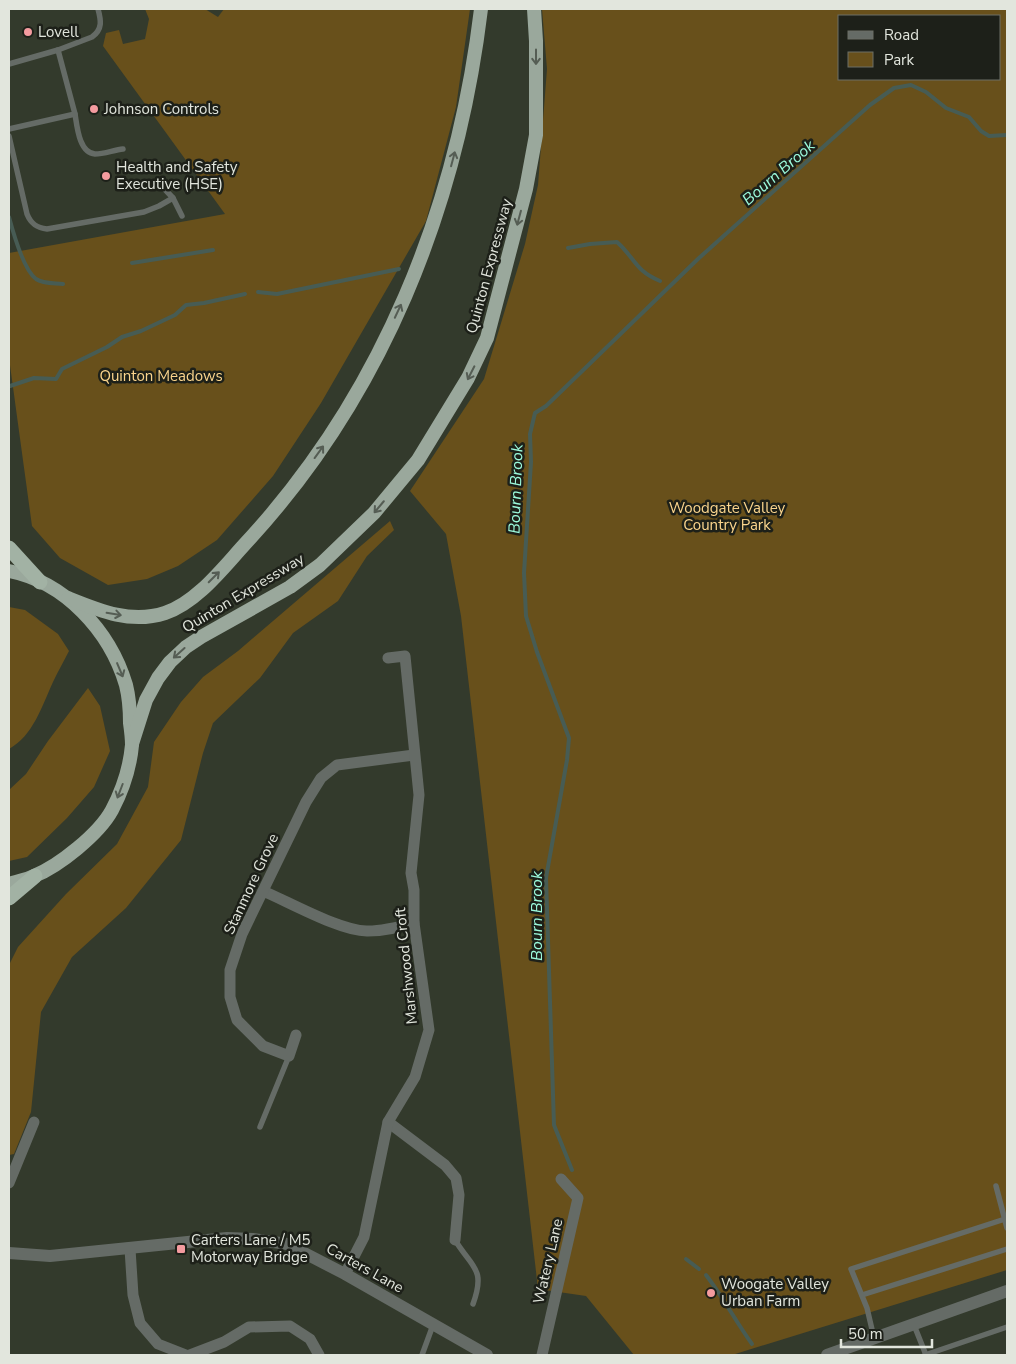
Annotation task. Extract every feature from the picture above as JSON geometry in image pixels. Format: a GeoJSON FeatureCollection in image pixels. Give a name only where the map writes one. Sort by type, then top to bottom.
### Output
{"type":"FeatureCollection","features":[{"type":"Feature","properties":{"kind":"highway","name":"Quinton Expressway"},"geometry":{"type":"LineString","coordinates":[[68,598],[106,613],[140,618],[166,612],[189,600],[205,586],[276,511],[324,445],[366,378],[417,270],[444,193],[462,125],[476,52],[481,9]]}},
{"type":"Feature","properties":{"kind":"highway","name":"Quinton Expressway"},"geometry":{"type":"LineString","coordinates":[[132,744],[146,700],[158,678],[170,662],[186,647],[201,637],[290,587],[320,565],[374,514],[418,460],[468,378],[488,338],[528,180],[536,135],[534,9]]}},
{"type":"Feature","properties":{"kind":"highway"},"geometry":{"type":"LineString","coordinates":[[9,548],[40,582]]}},
{"type":"Feature","properties":{"kind":"highway"},"geometry":{"type":"LineString","coordinates":[[9,571],[40,582],[68,598],[96,628],[110,649],[126,685],[132,744],[120,792],[111,811],[95,833],[68,856],[35,876],[9,898]]}},
{"type":"Feature","properties":{"kind":"highway"},"geometry":{"type":"LineString","coordinates":[[9,884],[35,876]]}},
{"type":"Feature","properties":{"kind":"street","name":"Marshwood Croft"},"geometry":{"type":"LineString","coordinates":[[344,1274],[364,1237],[388,1122],[415,1077],[429,1030],[414,923],[414,890],[411,873],[419,795],[405,656],[388,658]]}},
{"type":"Feature","properties":{"kind":"street","name":"Stanmore Grove"},"geometry":{"type":"LineString","coordinates":[[289,1056],[263,1046],[237,1020],[230,997],[230,970],[242,934],[306,802],[321,778],[336,765],[414,755]]}},
{"type":"Feature","properties":{"kind":"street"},"geometry":{"type":"LineString","coordinates":[[263,890],[340,926],[366,932],[414,923]]}},
{"type":"Feature","properties":{"kind":"street"},"geometry":{"type":"LineString","coordinates":[[289,1056],[296,1035]]}},
{"type":"Feature","properties":{"kind":"street"},"geometry":{"type":"LineString","coordinates":[[9,1183],[34,1122]]}},
{"type":"Feature","properties":{"kind":"street"},"geometry":{"type":"LineString","coordinates":[[388,1122],[445,1165],[456,1178],[459,1194],[455,1240]]}},
{"type":"Feature","properties":{"kind":"street","name":"Watery Lane"},"geometry":{"type":"LineString","coordinates":[[542,1355],[578,1198],[561,1179]]}},
{"type":"Feature","properties":{"kind":"street","name":"Carters Lane"},"geometry":{"type":"LineString","coordinates":[[9,1253],[50,1256],[227,1238],[252,1238],[287,1244],[487,1355]]}},
{"type":"Feature","properties":{"kind":"street"},"geometry":{"type":"LineString","coordinates":[[130,1249],[133,1295],[140,1322],[158,1344],[193,1355],[224,1342],[249,1327],[290,1326],[310,1339],[319,1355]]}},
{"type":"Feature","properties":{"kind":"street"},"geometry":{"type":"LineString","coordinates":[[827,1355],[1007,1291]]}},
{"type":"Feature","properties":{"kind":"lane"},"geometry":{"type":"LineString","coordinates":[[9,64],[58,50],[97,34],[101,18],[98,9]]}},
{"type":"Feature","properties":{"kind":"lane"},"geometry":{"type":"LineString","coordinates":[[58,50],[81,142],[87,150],[95,154],[123,149]]}},
{"type":"Feature","properties":{"kind":"lane"},"geometry":{"type":"LineString","coordinates":[[9,129],[75,114]]}},
{"type":"Feature","properties":{"kind":"lane"},"geometry":{"type":"LineString","coordinates":[[9,136],[27,214],[30,222],[40,228],[47,229],[144,212],[173,198]]}},
{"type":"Feature","properties":{"kind":"lane"},"geometry":{"type":"LineString","coordinates":[[158,182],[173,198],[182,216]]}},
{"type":"Feature","properties":{"kind":"lane"},"geometry":{"type":"LineString","coordinates":[[260,1127],[289,1056]]}},
{"type":"Feature","properties":{"kind":"lane"},"geometry":{"type":"LineString","coordinates":[[996,1186],[1007,1228]]}},
{"type":"Feature","properties":{"kind":"lane"},"geometry":{"type":"LineString","coordinates":[[874,1338],[867,1308],[851,1269],[1005,1219]]}},
{"type":"Feature","properties":{"kind":"lane"},"geometry":{"type":"LineString","coordinates":[[455,1240],[470,1260],[479,1279],[478,1292],[473,1304]]}},
{"type":"Feature","properties":{"kind":"lane"},"geometry":{"type":"LineString","coordinates":[[862,1295],[1007,1249]]}},
{"type":"Feature","properties":{"kind":"lane"},"geometry":{"type":"LineString","coordinates":[[422,1355],[433,1325]]}},
{"type":"Feature","properties":{"kind":"lane"},"geometry":{"type":"LineString","coordinates":[[914,1325],[928,1355],[1007,1327]]}},
{"type":"Feature","properties":{"kind":"green space","name":"Quinton Meadows"},"geometry":{"type":"Polygon","coordinates":[[[145,9],[205,9],[218,17],[224,9],[470,9],[456,107],[426,221],[321,403],[273,476],[217,540],[178,566],[147,579],[108,585],[60,558],[32,526],[9,358],[9,253],[225,214],[103,46],[106,33],[119,30],[123,44],[145,39],[149,19],[145,9]]]}},
{"type":"Feature","properties":{"kind":"green space","name":"Woodgate Valley Country Park"},"geometry":{"type":"Polygon","coordinates":[[[542,9],[1007,9],[1007,1270],[732,1355],[634,1355],[586,1296],[538,1289],[461,616],[446,534],[410,491],[484,379],[525,244],[538,185],[547,69],[542,9]]]}},
{"type":"Feature","properties":{"kind":"green space"},"geometry":{"type":"Polygon","coordinates":[[[390,521],[394,530],[367,556],[338,601],[293,633],[260,678],[213,723],[203,753],[181,840],[126,908],[72,957],[41,1012],[31,1112],[14,1154],[9,1155],[9,965],[18,947],[66,894],[117,844],[148,787],[154,742],[181,702],[203,677],[238,651],[390,521]]]}},
{"type":"Feature","properties":{"kind":"green space"},"geometry":{"type":"Polygon","coordinates":[[[9,607],[25,610],[58,634],[69,651],[36,720],[24,736],[9,749],[9,607]]]}},
{"type":"Feature","properties":{"kind":"green space"},"geometry":{"type":"Polygon","coordinates":[[[88,688],[100,706],[110,751],[94,787],[67,818],[27,857],[9,861],[9,790],[26,774],[88,688]]]}},
{"type":"Feature","properties":{"kind":"waterway","name":"Bourn Brook"},"geometry":{"type":"LineString","coordinates":[[572,1170],[554,1125],[546,878],[567,760],[569,738],[537,652],[526,616],[524,573],[531,462],[530,434],[535,413],[546,406],[699,258],[870,105],[894,88],[911,85],[926,92],[946,108],[969,117],[981,131],[989,136],[1007,135]]}},
{"type":"Feature","properties":{"kind":"waterway"},"geometry":{"type":"LineString","coordinates":[[9,217],[27,268],[36,279],[42,282],[63,284]]}},
{"type":"Feature","properties":{"kind":"waterway"},"geometry":{"type":"LineString","coordinates":[[568,248],[617,242],[645,273],[660,281]]}},
{"type":"Feature","properties":{"kind":"waterway"},"geometry":{"type":"LineString","coordinates":[[132,263],[213,250]]}},
{"type":"Feature","properties":{"kind":"waterway"},"geometry":{"type":"LineString","coordinates":[[258,292],[277,294],[399,269]]}},
{"type":"Feature","properties":{"kind":"waterway"},"geometry":{"type":"LineString","coordinates":[[10,386],[34,378],[56,379],[62,369],[107,347],[122,337],[141,331],[175,315],[186,305],[245,294]]}},
{"type":"Feature","properties":{"kind":"waterway"},"geometry":{"type":"LineString","coordinates":[[686,1259],[699,1269]]}},
{"type":"Feature","properties":{"kind":"waterway"},"geometry":{"type":"LineString","coordinates":[[706,1275],[752,1344]]}},
{"type":"Feature","properties":{"kind":"place","name":"Lovell"},"geometry":{"type":"Point","coordinates":[28,32]}},
{"type":"Feature","properties":{"kind":"place","name":"Johnson Controls"},"geometry":{"type":"Point","coordinates":[94,109]}},
{"type":"Feature","properties":{"kind":"place","name":"Health and Safety Executive (HSE)"},"geometry":{"type":"Point","coordinates":[106,176]}},
{"type":"Feature","properties":{"kind":"place","name":"Carters Lane / M5 Motorway Bridge"},"geometry":{"type":"Point","coordinates":[181,1249]}},
{"type":"Feature","properties":{"kind":"place","name":"Woogate Valley Urban Farm"},"geometry":{"type":"Point","coordinates":[711,1293]}}]}
